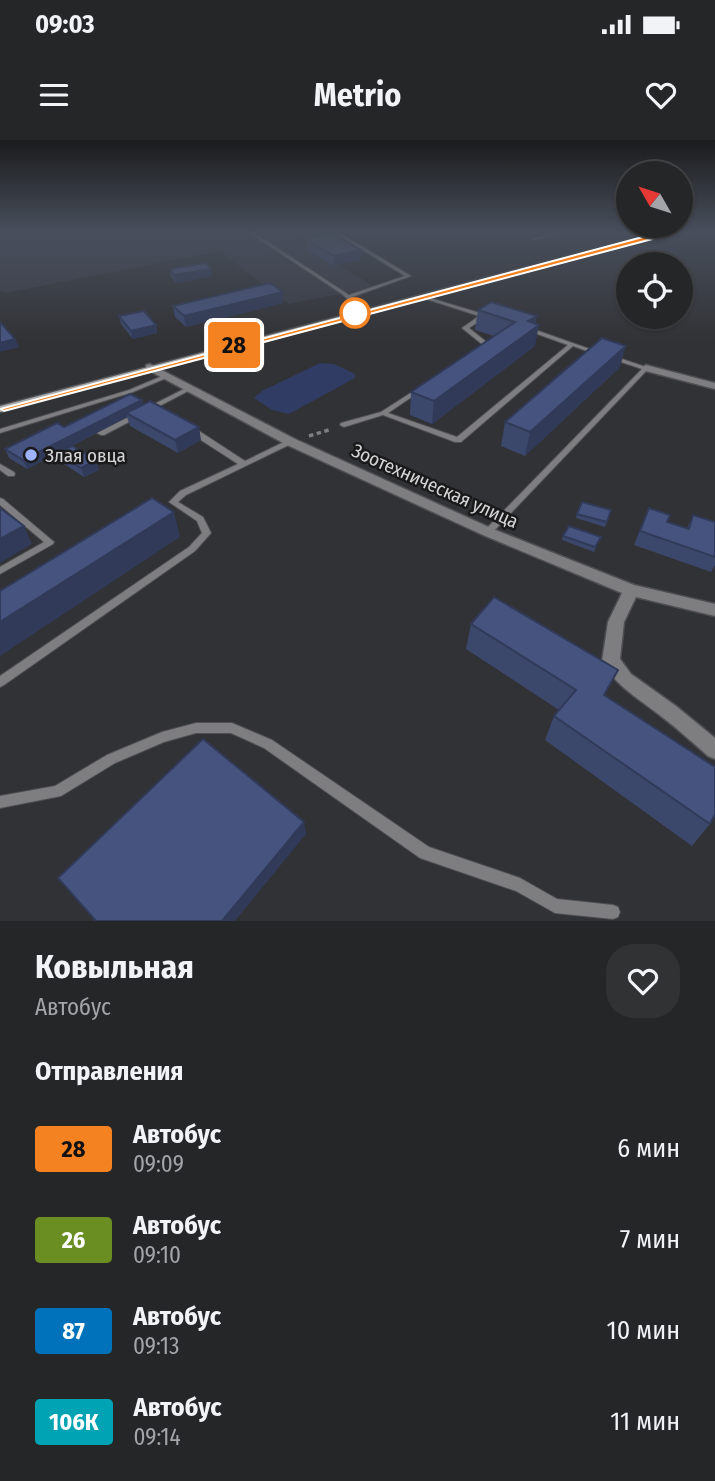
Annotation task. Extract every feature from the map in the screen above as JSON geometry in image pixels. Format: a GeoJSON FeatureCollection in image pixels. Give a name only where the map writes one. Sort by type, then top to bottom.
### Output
{"type":"FeatureCollection","features":[{"type":"Feature","properties":{"kind":"main road"},"geometry":{"type":"LineString","coordinates":[[0,409],[528,268]]}},
{"type":"Feature","properties":{"kind":"street","name":"Зоотехническая улица"},"geometry":{"type":"LineString","coordinates":[[150,367],[291,442],[488,531],[631,590],[715,610]]}},
{"type":"Feature","properties":{"kind":"street"},"geometry":{"type":"LineString","coordinates":[[646,368],[715,386]]}},
{"type":"Feature","properties":{"kind":"street"},"geometry":{"type":"LineString","coordinates":[[631,590],[616,622],[611,661],[625,679],[715,750]]}},
{"type":"Feature","properties":{"kind":"lane"},"geometry":{"type":"LineString","coordinates":[[305,268],[364,311]]}},
{"type":"Feature","properties":{"kind":"lane"},"geometry":{"type":"LineString","coordinates":[[348,297],[409,276],[396,268]]}},
{"type":"Feature","properties":{"kind":"lane"},"geometry":{"type":"LineString","coordinates":[[422,296],[496,319]]}},
{"type":"Feature","properties":{"kind":"lane"},"geometry":{"type":"LineString","coordinates":[[475,353],[487,345],[465,328],[484,315]]}},
{"type":"Feature","properties":{"kind":"lane"},"geometry":{"type":"LineString","coordinates":[[488,531],[646,368],[522,327]]}},
{"type":"Feature","properties":{"kind":"lane"},"geometry":{"type":"LineString","coordinates":[[383,413],[458,440],[571,345]]}},
{"type":"Feature","properties":{"kind":"lane"},"geometry":{"type":"LineString","coordinates":[[0,431],[131,391],[167,376]]}},
{"type":"Feature","properties":{"kind":"lane"},"geometry":{"type":"LineString","coordinates":[[344,425],[383,413],[429,383]]}},
{"type":"Feature","properties":{"kind":"lane"},"geometry":{"type":"LineString","coordinates":[[101,433],[190,388]]}},
{"type":"Feature","properties":{"kind":"lane"},"geometry":{"type":"LineString","coordinates":[[154,406],[166,414]]}},
{"type":"Feature","properties":{"kind":"lane"},"geometry":{"type":"LineString","coordinates":[[188,428],[244,464]]}},
{"type":"Feature","properties":{"kind":"lane"},"geometry":{"type":"LineString","coordinates":[[0,682],[192,550],[207,533],[200,519],[173,502],[183,493],[291,442]]}},
{"type":"Feature","properties":{"kind":"lane"},"geometry":{"type":"LineString","coordinates":[[0,466],[11,474]]}},
{"type":"Feature","properties":{"kind":"lane"},"geometry":{"type":"LineString","coordinates":[[0,501],[50,542],[0,571]]}},
{"type":"Feature","properties":{"kind":"lane"},"geometry":{"type":"LineString","coordinates":[[0,802],[57,792],[111,759],[162,737],[196,728],[232,728],[268,744],[425,853],[520,885],[555,906],[613,912]]}},
{"type":"Feature","properties":{"kind":"path"},"geometry":{"type":"LineString","coordinates":[[291,442],[344,425]]}},
{"type":"Feature","properties":{"kind":"shaded area"},"geometry":{"type":"Polygon","coordinates":[[[0,268],[131,268],[5,293],[0,291],[0,268]]]}},
{"type":"Feature","properties":{"kind":"shaded area"},"geometry":{"type":"Polygon","coordinates":[[[242,268],[344,268],[375,287],[288,304],[242,268]]]}},
{"type":"Feature","properties":{"kind":"shaded area"},"geometry":{"type":"Polygon","coordinates":[[[320,363],[334,364],[355,374],[355,378],[289,414],[272,410],[254,398],[262,391],[320,363]]]}},
{"type":"Feature","properties":{"kind":"building"},"geometry":{"type":"Polygon","coordinates":[[[211,268],[211,269],[174,275],[170,269],[211,268]]]}},
{"type":"Feature","properties":{"kind":"building"},"geometry":{"type":"Polygon","coordinates":[[[270,283],[283,292],[184,316],[173,306],[270,283]]]}},
{"type":"Feature","properties":{"kind":"building"},"geometry":{"type":"Polygon","coordinates":[[[491,302],[537,316],[528,321],[539,325],[434,401],[411,392],[515,322],[478,310],[491,302]]]}},
{"type":"Feature","properties":{"kind":"building"},"geometry":{"type":"Polygon","coordinates":[[[144,311],[156,325],[131,331],[119,316],[144,311]]]}},
{"type":"Feature","properties":{"kind":"building"},"geometry":{"type":"Polygon","coordinates":[[[0,322],[15,339],[0,343],[0,322]]]}},
{"type":"Feature","properties":{"kind":"building"},"geometry":{"type":"Polygon","coordinates":[[[602,338],[626,346],[530,432],[505,422],[602,338]]]}},
{"type":"Feature","properties":{"kind":"building"},"geometry":{"type":"Polygon","coordinates":[[[130,394],[142,400],[23,460],[5,449],[57,423],[64,427],[130,394]]]}},
{"type":"Feature","properties":{"kind":"building"},"geometry":{"type":"Polygon","coordinates":[[[150,401],[199,427],[175,440],[126,413],[150,401]]]}},
{"type":"Feature","properties":{"kind":"building"},"geometry":{"type":"Polygon","coordinates":[[[72,446],[96,460],[81,468],[57,453],[72,446]]]}},
{"type":"Feature","properties":{"kind":"building"},"geometry":{"type":"Polygon","coordinates":[[[152,498],[174,512],[0,622],[0,591],[152,498]]]}},
{"type":"Feature","properties":{"kind":"building"},"geometry":{"type":"Polygon","coordinates":[[[582,502],[611,510],[607,522],[577,514],[582,502]]]}},
{"type":"Feature","properties":{"kind":"building"},"geometry":{"type":"Polygon","coordinates":[[[0,508],[24,526],[0,539],[0,508]]]}},
{"type":"Feature","properties":{"kind":"building"},"geometry":{"type":"Polygon","coordinates":[[[649,508],[670,515],[667,522],[689,529],[693,515],[715,522],[715,557],[640,531],[649,508]]]}},
{"type":"Feature","properties":{"kind":"building"},"geometry":{"type":"Polygon","coordinates":[[[569,526],[601,537],[595,547],[563,536],[569,526]]]}},
{"type":"Feature","properties":{"kind":"building"},"geometry":{"type":"Polygon","coordinates":[[[494,597],[618,670],[604,695],[715,767],[715,814],[710,824],[554,716],[576,690],[471,624],[494,597]]]}},
{"type":"Feature","properties":{"kind":"building"},"geometry":{"type":"Polygon","coordinates":[[[203,739],[304,822],[222,921],[96,921],[58,878],[203,739]]]}},
{"type":"Feature","properties":{"kind":"bus line","name":"28"},"geometry":{"type":"LineString","coordinates":[[0,409],[288,330],[527,268]]}},
{"type":"Feature","properties":{"kind":"place","name":"Злая овца"},"geometry":{"type":"Point","coordinates":[31,455]}}]}
